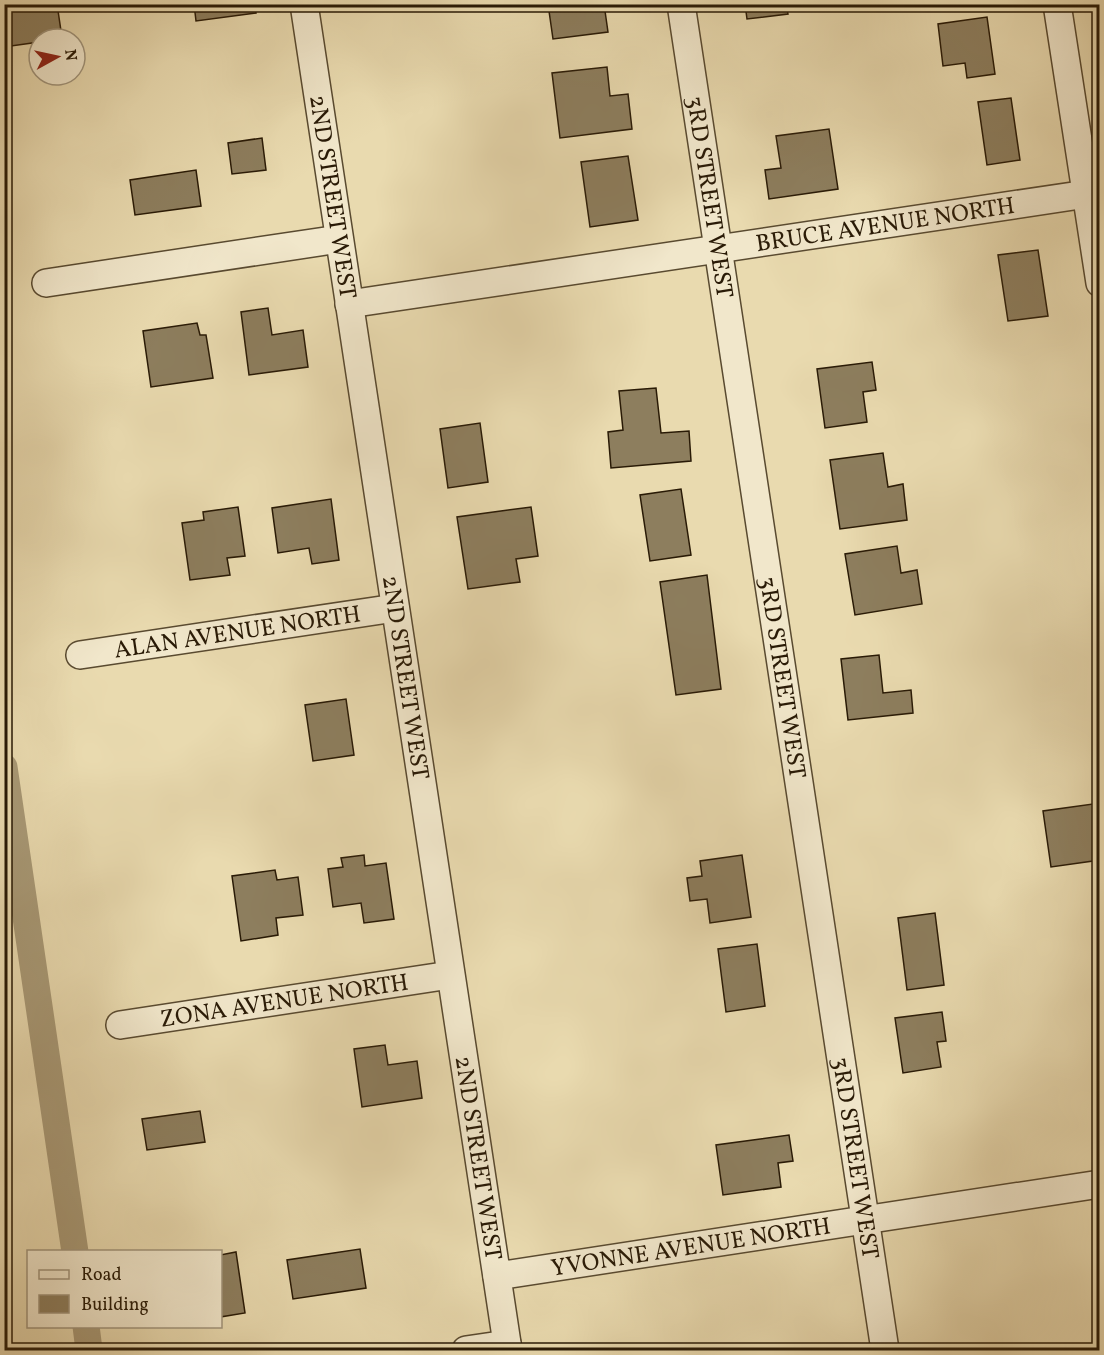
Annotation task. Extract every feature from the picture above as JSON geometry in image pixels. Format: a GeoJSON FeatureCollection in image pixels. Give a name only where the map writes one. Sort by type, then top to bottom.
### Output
{"type":"FeatureCollection","features":[{"type":"Feature","properties":{"kind":"street","name":"2ND STREET WEST"},"geometry":{"type":"LineString","coordinates":[[304,4],[507,1347]]}},
{"type":"Feature","properties":{"kind":"street","name":"3RD STREET WEST"},"geometry":{"type":"LineString","coordinates":[[681,4],[885,1350]]}},
{"type":"Feature","properties":{"kind":"street"},"geometry":{"type":"LineString","coordinates":[[1057,4],[1093,193],[1100,283]]}},
{"type":"Feature","properties":{"kind":"street","name":"BRUCE AVENUE NORTH"},"geometry":{"type":"LineString","coordinates":[[349,304],[718,251],[1093,193]]}},
{"type":"Feature","properties":{"kind":"street"},"geometry":{"type":"LineString","coordinates":[[46,283],[339,239]]}},
{"type":"Feature","properties":{"kind":"street","name":"ALAN AVENUE NORTH"},"geometry":{"type":"LineString","coordinates":[[80,656],[395,608]]}},
{"type":"Feature","properties":{"kind":"street","name":"ZONA AVENUE NORTH"},"geometry":{"type":"LineString","coordinates":[[120,1025],[450,975]]}},
{"type":"Feature","properties":{"kind":"street","name":"YVONNE AVENUE NORTH"},"geometry":{"type":"LineString","coordinates":[[496,1276],[1100,1184]]}},
{"type":"Feature","properties":{"kind":"street"},"geometry":{"type":"LineString","coordinates":[[466,1350],[507,1347]]}},
{"type":"Feature","properties":{"kind":"building"},"geometry":{"type":"Polygon","coordinates":[[[4,4],[57,4],[60,27],[27,27],[27,44],[4,47],[4,4]]]}},
{"type":"Feature","properties":{"kind":"building"},"geometry":{"type":"Polygon","coordinates":[[[194,4],[255,4],[256,13],[196,21],[194,4]]]}},
{"type":"Feature","properties":{"kind":"building"},"geometry":{"type":"Polygon","coordinates":[[[548,4],[604,4],[608,32],[553,39],[548,4]]]}},
{"type":"Feature","properties":{"kind":"building"},"geometry":{"type":"Polygon","coordinates":[[[745,4],[786,4],[788,14],[747,19],[745,4]]]}},
{"type":"Feature","properties":{"kind":"building"},"geometry":{"type":"Polygon","coordinates":[[[987,17],[995,74],[967,78],[965,63],[943,66],[938,24],[987,17]]]}},
{"type":"Feature","properties":{"kind":"building"},"geometry":{"type":"Polygon","coordinates":[[[607,67],[610,96],[628,94],[632,129],[560,138],[552,73],[607,67]]]}},
{"type":"Feature","properties":{"kind":"building"},"geometry":{"type":"Polygon","coordinates":[[[1011,98],[1020,160],[987,165],[978,102],[1011,98]]]}},
{"type":"Feature","properties":{"kind":"building"},"geometry":{"type":"Polygon","coordinates":[[[829,129],[838,189],[769,199],[765,170],[781,168],[776,136],[829,129]]]}},
{"type":"Feature","properties":{"kind":"building"},"geometry":{"type":"Polygon","coordinates":[[[262,138],[266,170],[232,174],[228,143],[262,138]]]}},
{"type":"Feature","properties":{"kind":"building"},"geometry":{"type":"Polygon","coordinates":[[[628,156],[638,220],[590,227],[581,162],[628,156]]]}},
{"type":"Feature","properties":{"kind":"building"},"geometry":{"type":"Polygon","coordinates":[[[196,170],[201,206],[135,215],[130,180],[196,170]]]}},
{"type":"Feature","properties":{"kind":"building"},"geometry":{"type":"Polygon","coordinates":[[[1038,250],[1048,316],[1008,321],[998,255],[1038,250]]]}},
{"type":"Feature","properties":{"kind":"building"},"geometry":{"type":"Polygon","coordinates":[[[268,308],[272,335],[303,330],[308,367],[249,375],[241,312],[268,308]]]}},
{"type":"Feature","properties":{"kind":"building"},"geometry":{"type":"Polygon","coordinates":[[[197,323],[200,335],[206,335],[213,378],[151,387],[143,331],[197,323]]]}},
{"type":"Feature","properties":{"kind":"building"},"geometry":{"type":"Polygon","coordinates":[[[872,362],[876,390],[863,392],[867,422],[825,428],[817,369],[872,362]]]}},
{"type":"Feature","properties":{"kind":"building"},"geometry":{"type":"Polygon","coordinates":[[[656,388],[661,433],[689,431],[691,461],[611,468],[608,432],[623,430],[619,391],[656,388]]]}},
{"type":"Feature","properties":{"kind":"building"},"geometry":{"type":"Polygon","coordinates":[[[480,423],[488,482],[448,488],[440,429],[480,423]]]}},
{"type":"Feature","properties":{"kind":"building"},"geometry":{"type":"Polygon","coordinates":[[[883,453],[888,487],[903,484],[907,520],[840,529],[830,460],[883,453]]]}},
{"type":"Feature","properties":{"kind":"building"},"geometry":{"type":"Polygon","coordinates":[[[681,489],[691,555],[650,561],[640,495],[681,489]]]}},
{"type":"Feature","properties":{"kind":"building"},"geometry":{"type":"Polygon","coordinates":[[[331,499],[339,560],[312,564],[309,548],[278,553],[272,508],[331,499]]]}},
{"type":"Feature","properties":{"kind":"building"},"geometry":{"type":"Polygon","coordinates":[[[238,507],[245,556],[227,558],[230,575],[190,580],[182,523],[204,520],[203,512],[238,507]]]}},
{"type":"Feature","properties":{"kind":"building"},"geometry":{"type":"Polygon","coordinates":[[[531,507],[538,556],[516,559],[520,582],[468,589],[457,517],[531,507]]]}},
{"type":"Feature","properties":{"kind":"building"},"geometry":{"type":"Polygon","coordinates":[[[897,546],[901,573],[917,570],[922,604],[855,615],[845,554],[897,546]]]}},
{"type":"Feature","properties":{"kind":"building"},"geometry":{"type":"Polygon","coordinates":[[[707,575],[721,689],[676,695],[660,582],[707,575]]]}},
{"type":"Feature","properties":{"kind":"building"},"geometry":{"type":"Polygon","coordinates":[[[879,655],[883,693],[911,690],[913,713],[848,720],[841,659],[879,655]]]}},
{"type":"Feature","properties":{"kind":"building"},"geometry":{"type":"Polygon","coordinates":[[[346,699],[354,755],[313,761],[305,705],[346,699]]]}},
{"type":"Feature","properties":{"kind":"building"},"geometry":{"type":"Polygon","coordinates":[[[1100,803],[1100,860],[1051,867],[1043,811],[1100,803]]]}},
{"type":"Feature","properties":{"kind":"building"},"geometry":{"type":"Polygon","coordinates":[[[364,855],[365,866],[386,863],[394,919],[364,923],[361,903],[333,907],[328,869],[343,867],[341,858],[364,855]]]}},
{"type":"Feature","properties":{"kind":"building"},"geometry":{"type":"Polygon","coordinates":[[[742,855],[751,917],[710,923],[707,899],[690,901],[687,878],[702,876],[700,861],[742,855]]]}},
{"type":"Feature","properties":{"kind":"building"},"geometry":{"type":"Polygon","coordinates":[[[275,870],[277,880],[298,877],[303,915],[276,918],[278,935],[241,941],[232,876],[275,870]]]}},
{"type":"Feature","properties":{"kind":"building"},"geometry":{"type":"Polygon","coordinates":[[[935,913],[944,985],[907,990],[898,918],[935,913]]]}},
{"type":"Feature","properties":{"kind":"building"},"geometry":{"type":"Polygon","coordinates":[[[757,944],[765,1006],[726,1012],[718,949],[757,944]]]}},
{"type":"Feature","properties":{"kind":"building"},"geometry":{"type":"Polygon","coordinates":[[[942,1012],[946,1041],[937,1042],[941,1067],[903,1073],[895,1018],[942,1012]]]}},
{"type":"Feature","properties":{"kind":"building"},"geometry":{"type":"Polygon","coordinates":[[[385,1045],[388,1065],[417,1061],[422,1098],[362,1107],[354,1049],[385,1045]]]}},
{"type":"Feature","properties":{"kind":"building"},"geometry":{"type":"Polygon","coordinates":[[[200,1111],[205,1142],[147,1150],[142,1119],[200,1111]]]}},
{"type":"Feature","properties":{"kind":"building"},"geometry":{"type":"Polygon","coordinates":[[[789,1135],[793,1161],[778,1163],[781,1187],[723,1195],[716,1145],[789,1135]]]}},
{"type":"Feature","properties":{"kind":"building"},"geometry":{"type":"Polygon","coordinates":[[[360,1249],[366,1288],[293,1299],[287,1260],[360,1249]]]}},
{"type":"Feature","properties":{"kind":"building"},"geometry":{"type":"Polygon","coordinates":[[[236,1252],[245,1313],[222,1317],[222,1255],[236,1252]]]}},
{"type":"Feature","properties":{"kind":"waterway"},"geometry":{"type":"LineString","coordinates":[[4,767],[75,1250]]}},
{"type":"Feature","properties":{"kind":"waterway"},"geometry":{"type":"LineString","coordinates":[[86,1328],[89,1350]]}}]}
